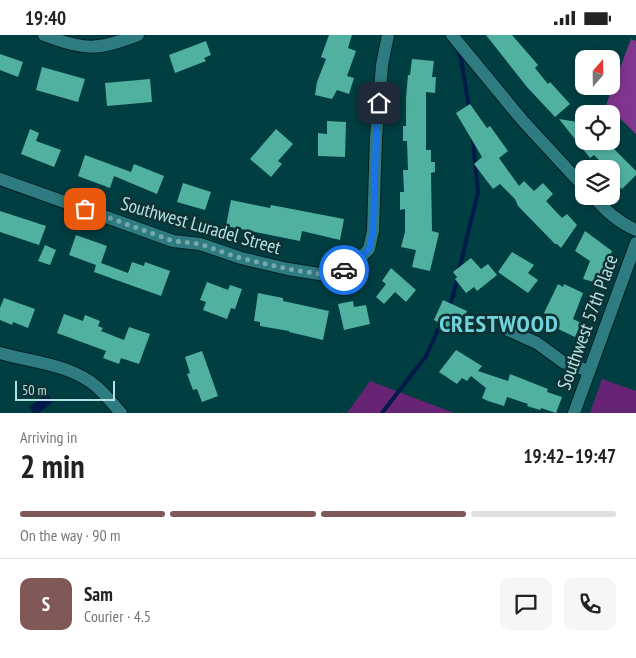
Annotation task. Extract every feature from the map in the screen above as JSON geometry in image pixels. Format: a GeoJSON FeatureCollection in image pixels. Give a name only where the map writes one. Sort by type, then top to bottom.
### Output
{"type":"FeatureCollection","features":[{"type":"Feature","properties":{"kind":"street"},"geometry":{"type":"LineString","coordinates":[[44,35],[77,46],[93,47],[110,45],[138,35]]}},
{"type":"Feature","properties":{"kind":"street","name":"Southwest Luradel Street"},"geometry":{"type":"LineString","coordinates":[[0,179],[173,241],[200,244],[240,258],[288,269],[326,275],[338,274],[355,263],[369,249],[373,231],[376,137],[380,85],[388,35]]}},
{"type":"Feature","properties":{"kind":"street"},"geometry":{"type":"LineString","coordinates":[[452,35],[523,121],[575,177]]}},
{"type":"Feature","properties":{"kind":"street"},"geometry":{"type":"LineString","coordinates":[[602,205],[622,224],[636,230]]}},
{"type":"Feature","properties":{"kind":"street","name":"Southwest 57th Place"},"geometry":{"type":"LineString","coordinates":[[574,413],[636,243]]}},
{"type":"Feature","properties":{"kind":"street"},"geometry":{"type":"LineString","coordinates":[[508,330],[537,343],[563,362],[589,371]]}},
{"type":"Feature","properties":{"kind":"street"},"geometry":{"type":"LineString","coordinates":[[0,353],[43,363],[74,374],[96,386],[120,413]]}},
{"type":"Feature","properties":{"kind":"shaded area"},"geometry":{"type":"Polygon","coordinates":[[[631,39],[636,41],[636,134],[620,119],[620,105],[606,105],[610,95],[620,95],[620,68],[631,39]]]}},
{"type":"Feature","properties":{"kind":"shaded area"},"geometry":{"type":"Polygon","coordinates":[[[602,379],[636,391],[636,413],[590,413],[602,379]]]}},
{"type":"Feature","properties":{"kind":"shaded area"},"geometry":{"type":"Polygon","coordinates":[[[370,381],[454,413],[347,413],[370,381]]]}},
{"type":"Feature","properties":{"kind":"water"},"geometry":{"type":"Polygon","coordinates":[[[47,393],[53,402],[39,413],[33,413],[29,407],[47,393]]]}},
{"type":"Feature","properties":{"kind":"building"},"geometry":{"type":"Polygon","coordinates":[[[329,35],[352,35],[348,48],[356,51],[347,76],[354,78],[349,94],[337,90],[332,99],[315,95],[317,82],[326,59],[321,57],[329,35]]]}},
{"type":"Feature","properties":{"kind":"building"},"geometry":{"type":"Polygon","coordinates":[[[486,35],[512,35],[538,65],[535,68],[548,84],[550,82],[570,104],[555,117],[527,87],[486,35]]]}},
{"type":"Feature","properties":{"kind":"building"},"geometry":{"type":"Polygon","coordinates":[[[206,41],[211,55],[204,58],[206,61],[175,73],[169,55],[206,41]]]}},
{"type":"Feature","properties":{"kind":"building"},"geometry":{"type":"Polygon","coordinates":[[[0,54],[23,62],[18,77],[0,70],[0,54]]]}},
{"type":"Feature","properties":{"kind":"building"},"geometry":{"type":"Polygon","coordinates":[[[412,59],[434,61],[432,77],[436,77],[435,93],[426,92],[426,150],[431,150],[431,162],[435,162],[435,172],[431,173],[432,231],[439,233],[430,271],[412,267],[416,250],[401,247],[405,232],[405,209],[400,210],[400,192],[404,192],[403,170],[408,170],[407,141],[403,141],[403,126],[406,126],[408,75],[410,75],[412,59]]]}},
{"type":"Feature","properties":{"kind":"building"},"geometry":{"type":"Polygon","coordinates":[[[42,67],[85,79],[78,102],[36,90],[42,67]]]}},
{"type":"Feature","properties":{"kind":"building"},"geometry":{"type":"Polygon","coordinates":[[[150,79],[152,102],[107,106],[105,83],[150,79]]]}},
{"type":"Feature","properties":{"kind":"building"},"geometry":{"type":"Polygon","coordinates":[[[470,104],[487,128],[490,126],[508,151],[499,158],[519,186],[524,181],[534,191],[543,183],[553,194],[546,201],[562,218],[567,214],[577,225],[561,248],[518,206],[515,199],[500,184],[493,189],[474,164],[482,157],[456,113],[470,104]]]}},
{"type":"Feature","properties":{"kind":"building"},"geometry":{"type":"Polygon","coordinates":[[[559,119],[575,122],[575,139],[559,119]]]}},
{"type":"Feature","properties":{"kind":"building"},"geometry":{"type":"Polygon","coordinates":[[[327,121],[346,122],[345,157],[318,156],[318,133],[327,134],[327,121]]]}},
{"type":"Feature","properties":{"kind":"building"},"geometry":{"type":"Polygon","coordinates":[[[30,129],[39,133],[36,141],[61,150],[54,167],[21,154],[30,129]]]}},
{"type":"Feature","properties":{"kind":"building"},"geometry":{"type":"Polygon","coordinates":[[[276,129],[293,144],[278,161],[282,164],[271,177],[250,159],[276,129]]]}},
{"type":"Feature","properties":{"kind":"building"},"geometry":{"type":"Polygon","coordinates":[[[584,150],[615,150],[636,171],[636,175],[622,189],[620,187],[620,160],[599,160],[594,155],[590,158],[584,150]]]}},
{"type":"Feature","properties":{"kind":"building"},"geometry":{"type":"Polygon","coordinates":[[[85,155],[131,172],[134,164],[164,176],[157,194],[114,176],[110,188],[78,176],[85,155]]]}},
{"type":"Feature","properties":{"kind":"building"},"geometry":{"type":"Polygon","coordinates":[[[183,183],[211,192],[205,210],[177,202],[183,183]]]}},
{"type":"Feature","properties":{"kind":"building"},"geometry":{"type":"Polygon","coordinates":[[[231,200],[270,208],[271,205],[344,219],[340,240],[302,231],[300,241],[226,226],[231,200]]]}},
{"type":"Feature","properties":{"kind":"building"},"geometry":{"type":"Polygon","coordinates":[[[0,211],[46,226],[39,245],[0,232],[0,211]]]}},
{"type":"Feature","properties":{"kind":"building"},"geometry":{"type":"Polygon","coordinates":[[[585,231],[612,251],[601,284],[583,279],[590,261],[575,251],[585,231]]]}},
{"type":"Feature","properties":{"kind":"building"},"geometry":{"type":"Polygon","coordinates":[[[76,235],[107,246],[101,263],[128,273],[132,262],[144,266],[145,262],[170,271],[161,296],[94,272],[96,265],[69,255],[76,235]]]}},
{"type":"Feature","properties":{"kind":"building"},"geometry":{"type":"Polygon","coordinates":[[[45,245],[56,250],[50,265],[38,261],[45,245]]]}},
{"type":"Feature","properties":{"kind":"building"},"geometry":{"type":"Polygon","coordinates":[[[512,252],[534,265],[528,273],[538,280],[528,293],[498,272],[512,252]]]}},
{"type":"Feature","properties":{"kind":"building"},"geometry":{"type":"Polygon","coordinates":[[[471,258],[481,269],[488,264],[497,275],[477,291],[474,287],[466,293],[455,279],[457,277],[453,272],[471,258]]]}},
{"type":"Feature","properties":{"kind":"building"},"geometry":{"type":"Polygon","coordinates":[[[391,268],[416,290],[406,302],[395,292],[384,304],[376,297],[386,284],[382,281],[391,268]]]}},
{"type":"Feature","properties":{"kind":"building"},"geometry":{"type":"Polygon","coordinates":[[[207,282],[228,290],[230,285],[242,289],[235,309],[231,308],[227,319],[203,310],[206,302],[200,300],[207,282]]]}},
{"type":"Feature","properties":{"kind":"building"},"geometry":{"type":"Polygon","coordinates":[[[558,284],[563,287],[564,284],[583,293],[573,319],[581,323],[575,337],[554,327],[557,320],[544,313],[558,284]]]}},
{"type":"Feature","properties":{"kind":"building"},"geometry":{"type":"Polygon","coordinates":[[[258,293],[283,298],[283,301],[329,311],[323,340],[260,326],[260,322],[254,321],[258,293]]]}},
{"type":"Feature","properties":{"kind":"building"},"geometry":{"type":"Polygon","coordinates":[[[4,298],[35,309],[28,328],[13,322],[12,325],[0,320],[0,308],[4,298]]]}},
{"type":"Feature","properties":{"kind":"building"},"geometry":{"type":"Polygon","coordinates":[[[443,300],[467,311],[457,333],[434,320],[443,300]]]}},
{"type":"Feature","properties":{"kind":"building"},"geometry":{"type":"Polygon","coordinates":[[[353,301],[354,307],[366,305],[370,324],[344,330],[338,304],[353,301]]]}},
{"type":"Feature","properties":{"kind":"building"},"geometry":{"type":"Polygon","coordinates":[[[64,314],[83,321],[85,315],[100,321],[98,326],[103,328],[101,331],[124,340],[129,327],[150,334],[139,364],[121,358],[119,364],[103,358],[106,351],[57,333],[64,314]]]}},
{"type":"Feature","properties":{"kind":"building"},"geometry":{"type":"Polygon","coordinates":[[[456,350],[482,366],[478,371],[508,381],[510,374],[548,389],[547,392],[562,397],[556,413],[527,406],[528,404],[507,397],[504,406],[488,401],[482,398],[486,388],[471,376],[467,381],[462,378],[457,384],[439,372],[456,350]]]}},
{"type":"Feature","properties":{"kind":"building"},"geometry":{"type":"Polygon","coordinates":[[[202,351],[218,396],[202,402],[197,389],[193,390],[187,374],[190,373],[185,357],[202,351]]]}},
{"type":"Feature","properties":{"kind":"waterway"},"geometry":{"type":"LineString","coordinates":[[457,49],[461,59],[469,108]]}},
{"type":"Feature","properties":{"kind":"waterway"},"geometry":{"type":"LineString","coordinates":[[459,270],[478,192],[473,140]]}},
{"type":"Feature","properties":{"kind":"waterway"},"geometry":{"type":"LineString","coordinates":[[449,306],[458,277]]}},
{"type":"Feature","properties":{"kind":"waterway"},"geometry":{"type":"LineString","coordinates":[[382,413],[426,356],[443,319]]}},
{"type":"Feature","properties":{"kind":"way so far"},"geometry":{"type":"LineString","coordinates":[[85,209],[173,241],[200,244],[240,258],[326,275],[338,274],[344,270]]}},
{"type":"Feature","properties":{"kind":"district","name":"CRESTWOOD"},"geometry":{"type":"Point","coordinates":[499,323]}},
{"type":"Feature","properties":{"kind":"route"},"geometry":{"type":"LineString","coordinates":[[344,270],[355,263],[369,249],[373,231],[379,103]]}}]}
